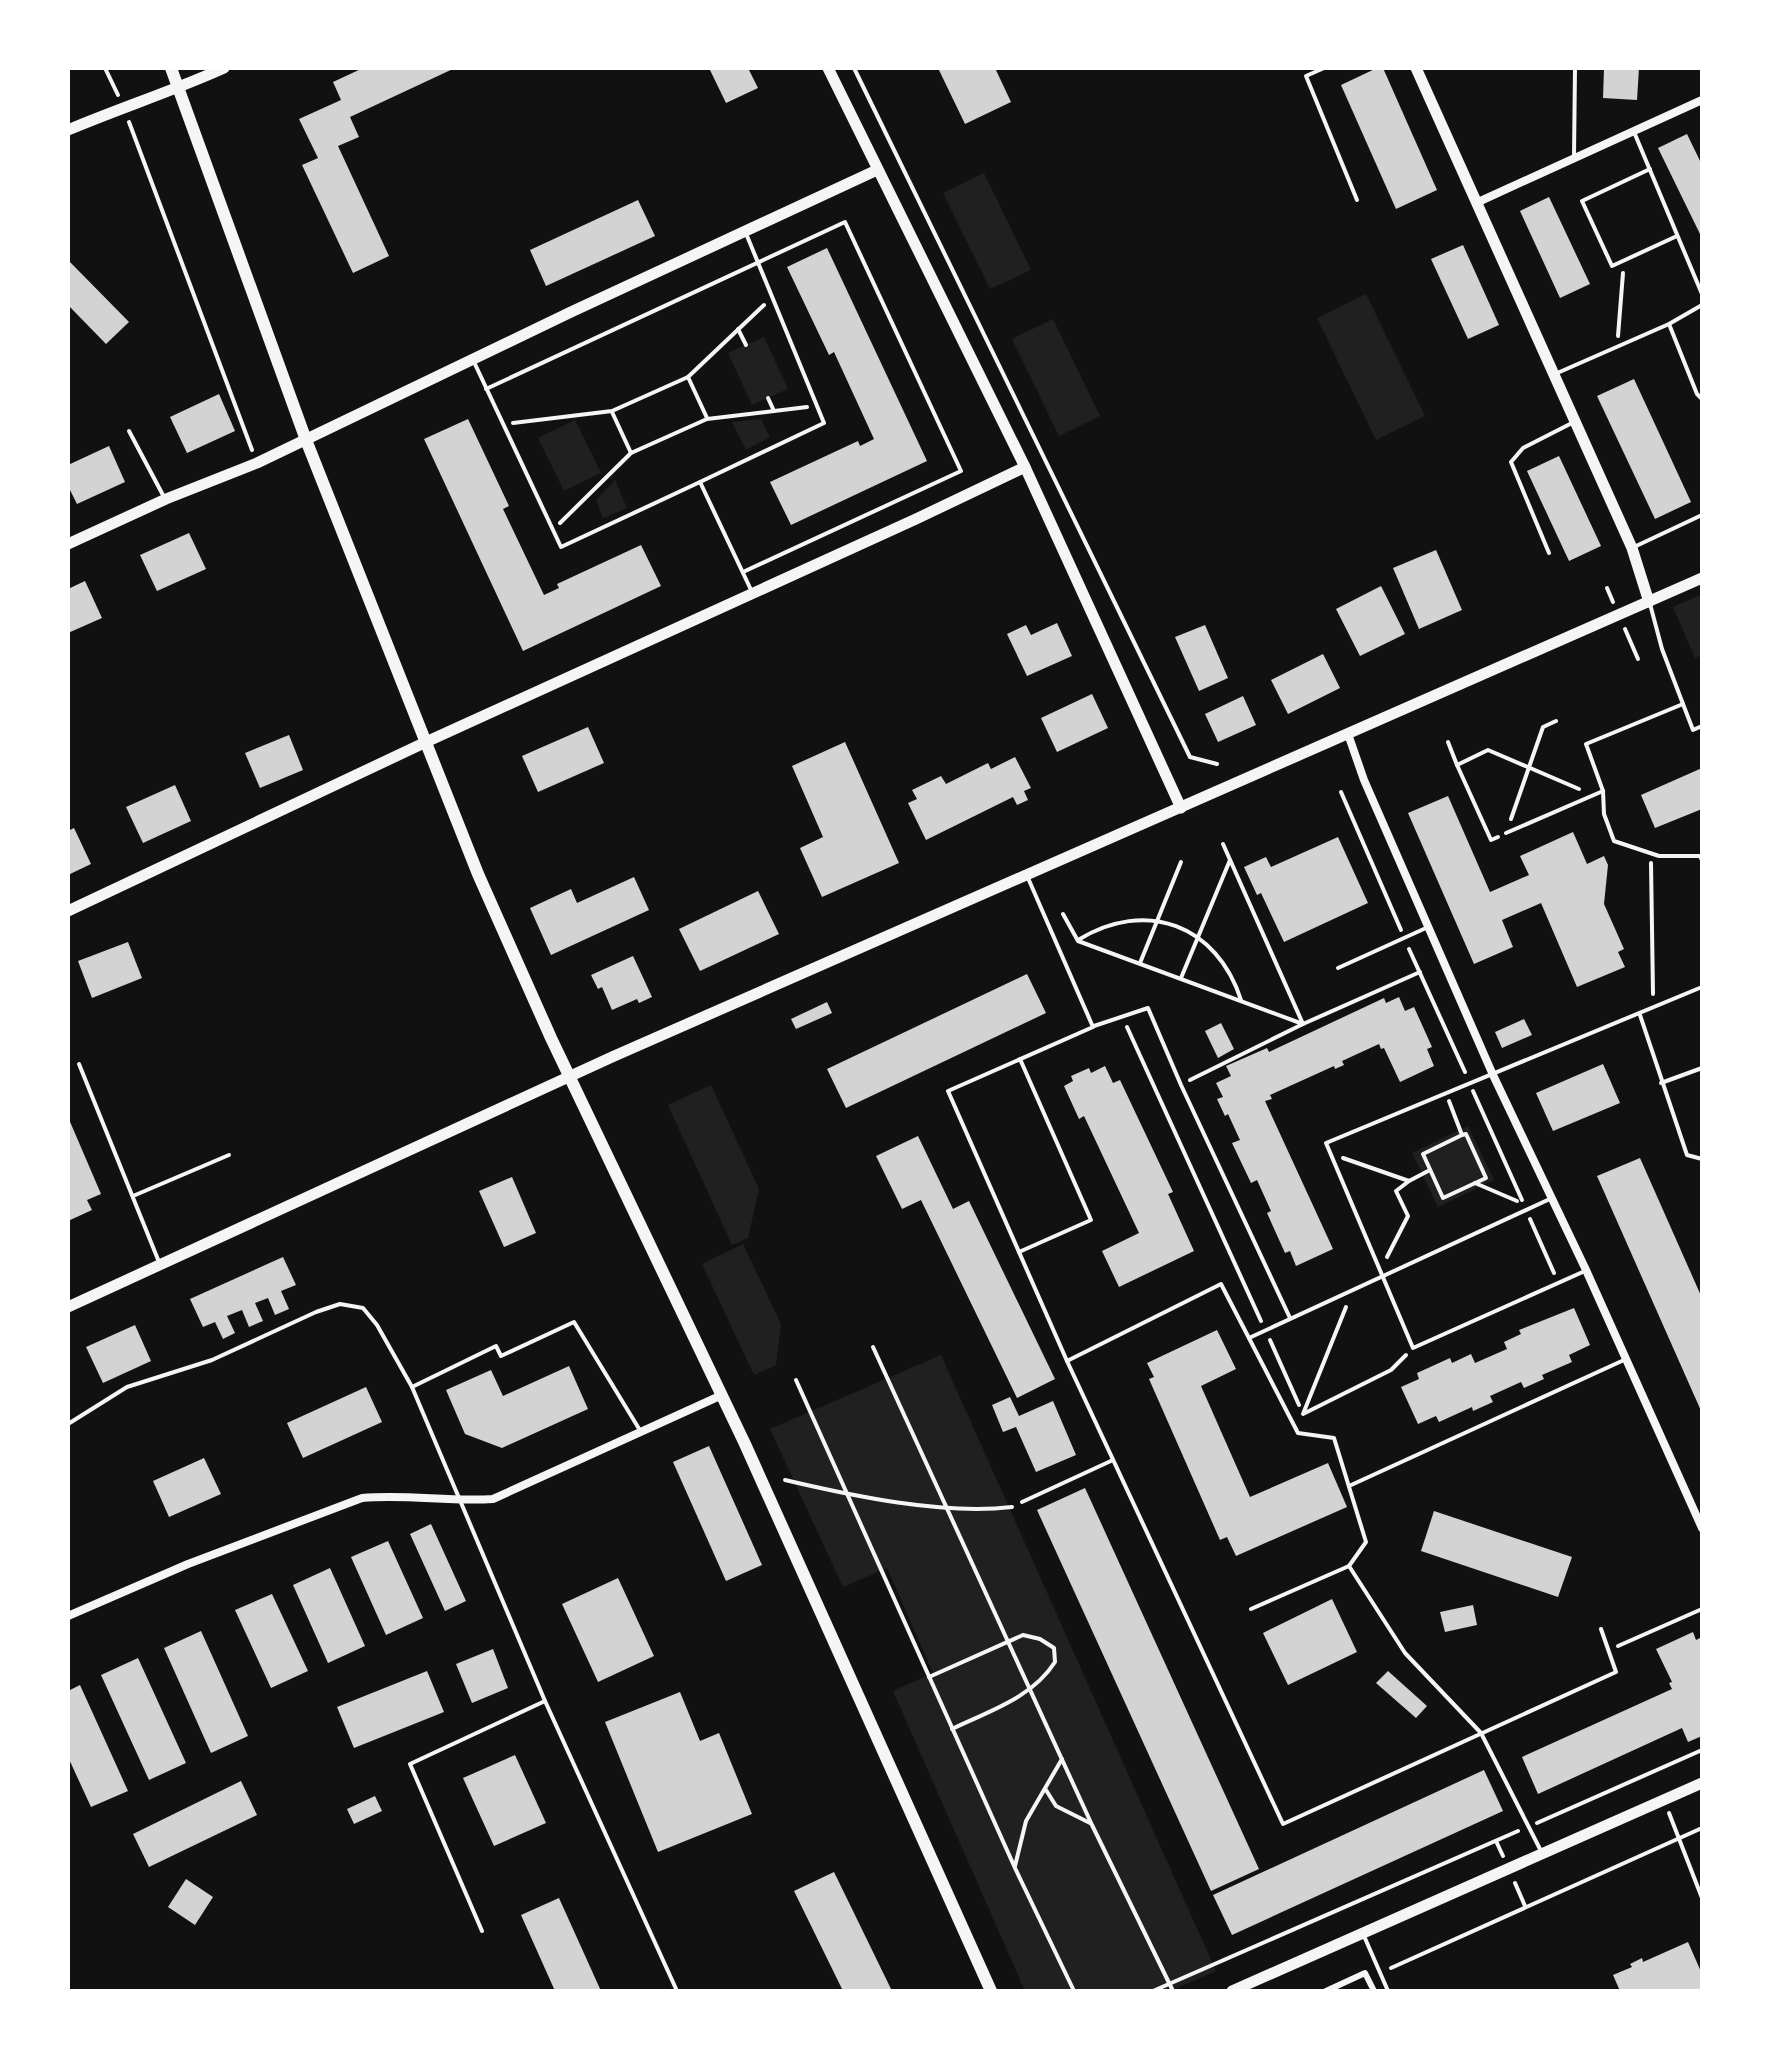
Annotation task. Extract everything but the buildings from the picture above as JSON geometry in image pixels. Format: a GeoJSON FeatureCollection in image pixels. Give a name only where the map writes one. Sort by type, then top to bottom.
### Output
{"type":"FeatureCollection","features":[{"type":"Feature","properties":{"kind":"main road"},"geometry":{"type":"LineString","coordinates":[[171,68],[306,440],[478,874],[570,1077],[722,1395],[991,1991]]}},
{"type":"Feature","properties":{"kind":"street"},"geometry":{"type":"LineString","coordinates":[[68,130],[224,68]]}},
{"type":"Feature","properties":{"kind":"street"},"geometry":{"type":"LineString","coordinates":[[828,68],[1025,467],[1181,808]]}},
{"type":"Feature","properties":{"kind":"street"},"geometry":{"type":"LineString","coordinates":[[1416,68],[1632,548],[1649,602]]}},
{"type":"Feature","properties":{"kind":"street"},"geometry":{"type":"LineString","coordinates":[[1476,203],[1702,100]]}},
{"type":"Feature","properties":{"kind":"street"},"geometry":{"type":"LineString","coordinates":[[68,544],[166,499],[257,463],[877,170]]}},
{"type":"Feature","properties":{"kind":"street"},"geometry":{"type":"LineString","coordinates":[[68,911],[426,742],[1025,467]]}},
{"type":"Feature","properties":{"kind":"street"},"geometry":{"type":"LineString","coordinates":[[68,1307],[570,1077],[1702,578]]}},
{"type":"Feature","properties":{"kind":"street"},"geometry":{"type":"LineString","coordinates":[[1348,734],[1364,780],[1493,1075],[1586,1270],[1702,1528]]}},
{"type":"Feature","properties":{"kind":"street"},"geometry":{"type":"LineString","coordinates":[[68,1616],[188,1564],[362,1498],[392,1495],[460,1501],[493,1499],[642,1434],[722,1395]]}},
{"type":"Feature","properties":{"kind":"street"},"geometry":{"type":"LineString","coordinates":[[1232,1991],[1702,1783]]}},
{"type":"Feature","properties":{"kind":"street"},"geometry":{"type":"LineString","coordinates":[[1326,1991],[1365,1973],[1374,1991]]}},
{"type":"Feature","properties":{"kind":"lane"},"geometry":{"type":"LineString","coordinates":[[1324,68],[1306,76],[1357,200]]}},
{"type":"Feature","properties":{"kind":"lane"},"geometry":{"type":"LineString","coordinates":[[1574,156],[1575,68]]}},
{"type":"Feature","properties":{"kind":"lane"},"geometry":{"type":"LineString","coordinates":[[1634,132],[1702,294]]}},
{"type":"Feature","properties":{"kind":"lane"},"geometry":{"type":"LineString","coordinates":[[1650,169],[1582,201],[1612,266],[1677,236]]}},
{"type":"Feature","properties":{"kind":"lane"},"geometry":{"type":"LineString","coordinates":[[486,389],[845,222],[961,471],[743,572]]}},
{"type":"Feature","properties":{"kind":"lane"},"geometry":{"type":"LineString","coordinates":[[473,359],[561,547],[700,482],[824,423],[745,231]]}},
{"type":"Feature","properties":{"kind":"lane"},"geometry":{"type":"LineString","coordinates":[[1552,375],[1669,324],[1702,305]]}},
{"type":"Feature","properties":{"kind":"lane"},"geometry":{"type":"LineString","coordinates":[[1669,324],[1697,394],[1702,399]]}},
{"type":"Feature","properties":{"kind":"lane"},"geometry":{"type":"LineString","coordinates":[[1549,553],[1511,462],[1523,448],[1574,421]]}},
{"type":"Feature","properties":{"kind":"lane"},"geometry":{"type":"LineString","coordinates":[[129,431],[166,499]]}},
{"type":"Feature","properties":{"kind":"lane"},"geometry":{"type":"LineString","coordinates":[[700,482],[753,594]]}},
{"type":"Feature","properties":{"kind":"lane"},"geometry":{"type":"LineString","coordinates":[[1632,548],[1702,515]]}},
{"type":"Feature","properties":{"kind":"lane"},"geometry":{"type":"LineString","coordinates":[[1649,602],[1662,649],[1693,730],[1702,726]]}},
{"type":"Feature","properties":{"kind":"lane"},"geometry":{"type":"LineString","coordinates":[[1683,704],[1586,744],[1603,791],[1604,814],[1614,841],[1659,856],[1700,856],[1702,860]]}},
{"type":"Feature","properties":{"kind":"lane"},"geometry":{"type":"LineString","coordinates":[[1506,833],[1603,791]]}},
{"type":"Feature","properties":{"kind":"lane"},"geometry":{"type":"LineString","coordinates":[[1027,876],[1093,1027]]}},
{"type":"Feature","properties":{"kind":"lane"},"geometry":{"type":"LineString","coordinates":[[1338,968],[1428,927]]}},
{"type":"Feature","properties":{"kind":"lane"},"geometry":{"type":"LineString","coordinates":[[1586,1270],[1413,1348],[1326,1143],[1702,987]]}},
{"type":"Feature","properties":{"kind":"lane"},"geometry":{"type":"LineString","coordinates":[[1290,1318],[1148,1008],[1093,1027],[948,1091],[1067,1361],[1283,1824],[1616,1672],[1601,1629]]}},
{"type":"Feature","properties":{"kind":"lane"},"geometry":{"type":"LineString","coordinates":[[1640,1015],[1687,1155],[1702,1159]]}},
{"type":"Feature","properties":{"kind":"lane"},"geometry":{"type":"LineString","coordinates":[[1019,1252],[1091,1220],[1020,1059]]}},
{"type":"Feature","properties":{"kind":"lane"},"geometry":{"type":"LineString","coordinates":[[79,1064],[160,1264]]}},
{"type":"Feature","properties":{"kind":"lane"},"geometry":{"type":"LineString","coordinates":[[1661,1083],[1702,1068]]}},
{"type":"Feature","properties":{"kind":"lane"},"geometry":{"type":"LineString","coordinates":[[133,1196],[229,1155]]}},
{"type":"Feature","properties":{"kind":"lane"},"geometry":{"type":"LineString","coordinates":[[1249,1338],[1353,1290],[1382,1273],[1552,1198]]}},
{"type":"Feature","properties":{"kind":"lane"},"geometry":{"type":"LineString","coordinates":[[1067,1361],[1221,1284],[1298,1433],[1334,1438],[1366,1542],[1349,1566],[1251,1609]]}},
{"type":"Feature","properties":{"kind":"lane"},"geometry":{"type":"LineString","coordinates":[[68,1424],[127,1387],[212,1360],[283,1326],[340,1304],[363,1308],[377,1325],[412,1387],[545,1701],[677,1991]]}},
{"type":"Feature","properties":{"kind":"lane"},"geometry":{"type":"LineString","coordinates":[[412,1387],[496,1346],[501,1356],[574,1322],[642,1434]]}},
{"type":"Feature","properties":{"kind":"lane"},"geometry":{"type":"LineString","coordinates":[[1349,1486],[1626,1359]]}},
{"type":"Feature","properties":{"kind":"lane"},"geometry":{"type":"LineString","coordinates":[[1022,1502],[1113,1460]]}},
{"type":"Feature","properties":{"kind":"lane"},"geometry":{"type":"LineString","coordinates":[[1349,1566],[1405,1653],[1481,1733],[1543,1854]]}},
{"type":"Feature","properties":{"kind":"lane"},"geometry":{"type":"LineString","coordinates":[[482,1931],[410,1764],[545,1701]]}},
{"type":"Feature","properties":{"kind":"lane"},"geometry":{"type":"LineString","coordinates":[[1363,1934],[1388,1991]]}},
{"type":"Feature","properties":{"kind":"path"},"geometry":{"type":"LineString","coordinates":[[105,68],[123,107],[257,463]]}},
{"type":"Feature","properties":{"kind":"path"},"geometry":{"type":"LineString","coordinates":[[854,68],[1190,757],[1217,764]]}},
{"type":"Feature","properties":{"kind":"path"},"geometry":{"type":"LineString","coordinates":[[1617,347],[1624,261]]}},
{"type":"Feature","properties":{"kind":"path"},"geometry":{"type":"LineString","coordinates":[[503,424],[612,411],[688,377],[773,297]]}},
{"type":"Feature","properties":{"kind":"path"},"geometry":{"type":"LineString","coordinates":[[738,329],[746,345]]}},
{"type":"Feature","properties":{"kind":"path"},"geometry":{"type":"LineString","coordinates":[[688,377],[707,419]]}},
{"type":"Feature","properties":{"kind":"path"},"geometry":{"type":"LineString","coordinates":[[768,398],[774,411]]}},
{"type":"Feature","properties":{"kind":"path"},"geometry":{"type":"LineString","coordinates":[[553,530],[631,453],[707,419],[817,405]]}},
{"type":"Feature","properties":{"kind":"path"},"geometry":{"type":"LineString","coordinates":[[612,411],[631,453]]}},
{"type":"Feature","properties":{"kind":"path"},"geometry":{"type":"LineString","coordinates":[[1448,742],[1491,840],[1506,833],[1543,727],[1556,721]]}},
{"type":"Feature","properties":{"kind":"path"},"geometry":{"type":"LineString","coordinates":[[1457,765],[1488,750],[1593,795]]}},
{"type":"Feature","properties":{"kind":"path"},"geometry":{"type":"LineString","coordinates":[[1341,792],[1523,1204],[1475,1183]]}},
{"type":"Feature","properties":{"kind":"path"},"geometry":{"type":"LineString","coordinates":[[1223,844],[1303,1024]]}},
{"type":"Feature","properties":{"kind":"path"},"geometry":{"type":"LineString","coordinates":[[1651,853],[1653,1009]]}},
{"type":"Feature","properties":{"kind":"path"},"geometry":{"type":"LineString","coordinates":[[1181,978],[1230,860]]}},
{"type":"Feature","properties":{"kind":"path"},"geometry":{"type":"LineString","coordinates":[[1140,963],[1181,862]]}},
{"type":"Feature","properties":{"kind":"path"},"geometry":{"type":"LineString","coordinates":[[1063,914],[1078,941],[1303,1024]]}},
{"type":"Feature","properties":{"kind":"path"},"geometry":{"type":"LineString","coordinates":[[1078,941],[1111,924],[1129,920],[1156,921],[1184,929],[1215,951],[1226,965],[1241,1000]]}},
{"type":"Feature","properties":{"kind":"path"},"geometry":{"type":"LineString","coordinates":[[1181,1085],[1303,1024],[1420,972]]}},
{"type":"Feature","properties":{"kind":"path"},"geometry":{"type":"LineString","coordinates":[[1123,1017],[1313,1435]]}},
{"type":"Feature","properties":{"kind":"path"},"geometry":{"type":"LineString","coordinates":[[1446,1094],[1462,1135]]}},
{"type":"Feature","properties":{"kind":"path"},"geometry":{"type":"LineString","coordinates":[[1466,1134],[1486,1178],[1475,1183],[1443,1198],[1423,1154],[1466,1134]]}},
{"type":"Feature","properties":{"kind":"path"},"geometry":{"type":"LineString","coordinates":[[1331,1154],[1409,1181]]}},
{"type":"Feature","properties":{"kind":"path"},"geometry":{"type":"LineString","coordinates":[[1382,1273],[1408,1216],[1396,1191],[1430,1170]]}},
{"type":"Feature","properties":{"kind":"path"},"geometry":{"type":"LineString","coordinates":[[1526,1210],[1558,1283]]}},
{"type":"Feature","properties":{"kind":"path"},"geometry":{"type":"LineString","coordinates":[[1303,1414],[1353,1290]]}},
{"type":"Feature","properties":{"kind":"path"},"geometry":{"type":"LineString","coordinates":[[873,1347],[1092,1825],[1173,1991]]}},
{"type":"Feature","properties":{"kind":"path"},"geometry":{"type":"LineString","coordinates":[[1303,1414],[1391,1370],[1413,1348]]}},
{"type":"Feature","properties":{"kind":"path"},"geometry":{"type":"LineString","coordinates":[[796,1380],[1015,1868],[1074,1991]]}},
{"type":"Feature","properties":{"kind":"path"},"geometry":{"type":"LineString","coordinates":[[785,1480],[848,1494],[946,1507],[1010,1507],[1022,1502]]}},
{"type":"Feature","properties":{"kind":"path"},"geometry":{"type":"LineString","coordinates":[[1609,1650],[1702,1609]]}},
{"type":"Feature","properties":{"kind":"path"},"geometry":{"type":"LineString","coordinates":[[929,1677],[1023,1635],[1040,1639],[1054,1648],[1055,1662],[1046,1677],[1031,1690],[952,1729]]}},
{"type":"Feature","properties":{"kind":"path"},"geometry":{"type":"LineString","coordinates":[[1153,1991],[1702,1750]]}},
{"type":"Feature","properties":{"kind":"path"},"geometry":{"type":"LineString","coordinates":[[1015,1868],[1026,1821],[1062,1759]]}},
{"type":"Feature","properties":{"kind":"path"},"geometry":{"type":"LineString","coordinates":[[1046,1790],[1056,1806],[1092,1825]]}},
{"type":"Feature","properties":{"kind":"path"},"geometry":{"type":"LineString","coordinates":[[1663,1800],[1702,1898]]}},
{"type":"Feature","properties":{"kind":"path"},"geometry":{"type":"LineString","coordinates":[[1380,1973],[1702,1828]]}},
{"type":"Feature","properties":{"kind":"shaded area"},"geometry":{"type":"Polygon","coordinates":[[[984,173],[1031,270],[990,289],[943,193],[984,173]]]}},
{"type":"Feature","properties":{"kind":"shaded area"},"geometry":{"type":"Polygon","coordinates":[[[1366,294],[1425,416],[1376,440],[1317,318],[1366,294]]]}},
{"type":"Feature","properties":{"kind":"shaded area"},"geometry":{"type":"Polygon","coordinates":[[[1053,319],[1100,416],[1059,436],[1012,339],[1053,319]]]}},
{"type":"Feature","properties":{"kind":"shaded area"},"geometry":{"type":"Polygon","coordinates":[[[764,337],[788,389],[752,405],[728,353],[764,337]]]}},
{"type":"Feature","properties":{"kind":"shaded area"},"geometry":{"type":"Polygon","coordinates":[[[761,419],[770,437],[746,450],[732,422],[761,419]]]}},
{"type":"Feature","properties":{"kind":"shaded area"},"geometry":{"type":"Polygon","coordinates":[[[575,420],[601,473],[564,491],[538,438],[575,420]]]}},
{"type":"Feature","properties":{"kind":"shaded area"},"geometry":{"type":"Polygon","coordinates":[[[615,480],[627,508],[603,518],[596,500],[615,480]]]}},
{"type":"Feature","properties":{"kind":"shaded area"},"geometry":{"type":"Polygon","coordinates":[[[1702,594],[1702,655],[1695,658],[1673,607],[1702,594]]]}},
{"type":"Feature","properties":{"kind":"shaded area"},"geometry":{"type":"Polygon","coordinates":[[[711,1085],[759,1189],[748,1238],[732,1245],[668,1105],[711,1085]]]}},
{"type":"Feature","properties":{"kind":"shaded area"},"geometry":{"type":"Polygon","coordinates":[[[1468,1126],[1494,1180],[1438,1207],[1412,1153],[1468,1126]]]}},
{"type":"Feature","properties":{"kind":"shaded area"},"geometry":{"type":"Polygon","coordinates":[[[743,1244],[781,1324],[776,1365],[754,1375],[702,1264],[743,1244]]]}},
{"type":"Feature","properties":{"kind":"shaded area"},"geometry":{"type":"Polygon","coordinates":[[[941,1355],[1216,1971],[1170,1991],[1025,1991],[893,1691],[933,1673],[887,1568],[843,1587],[770,1429],[941,1355]]]}}]}
